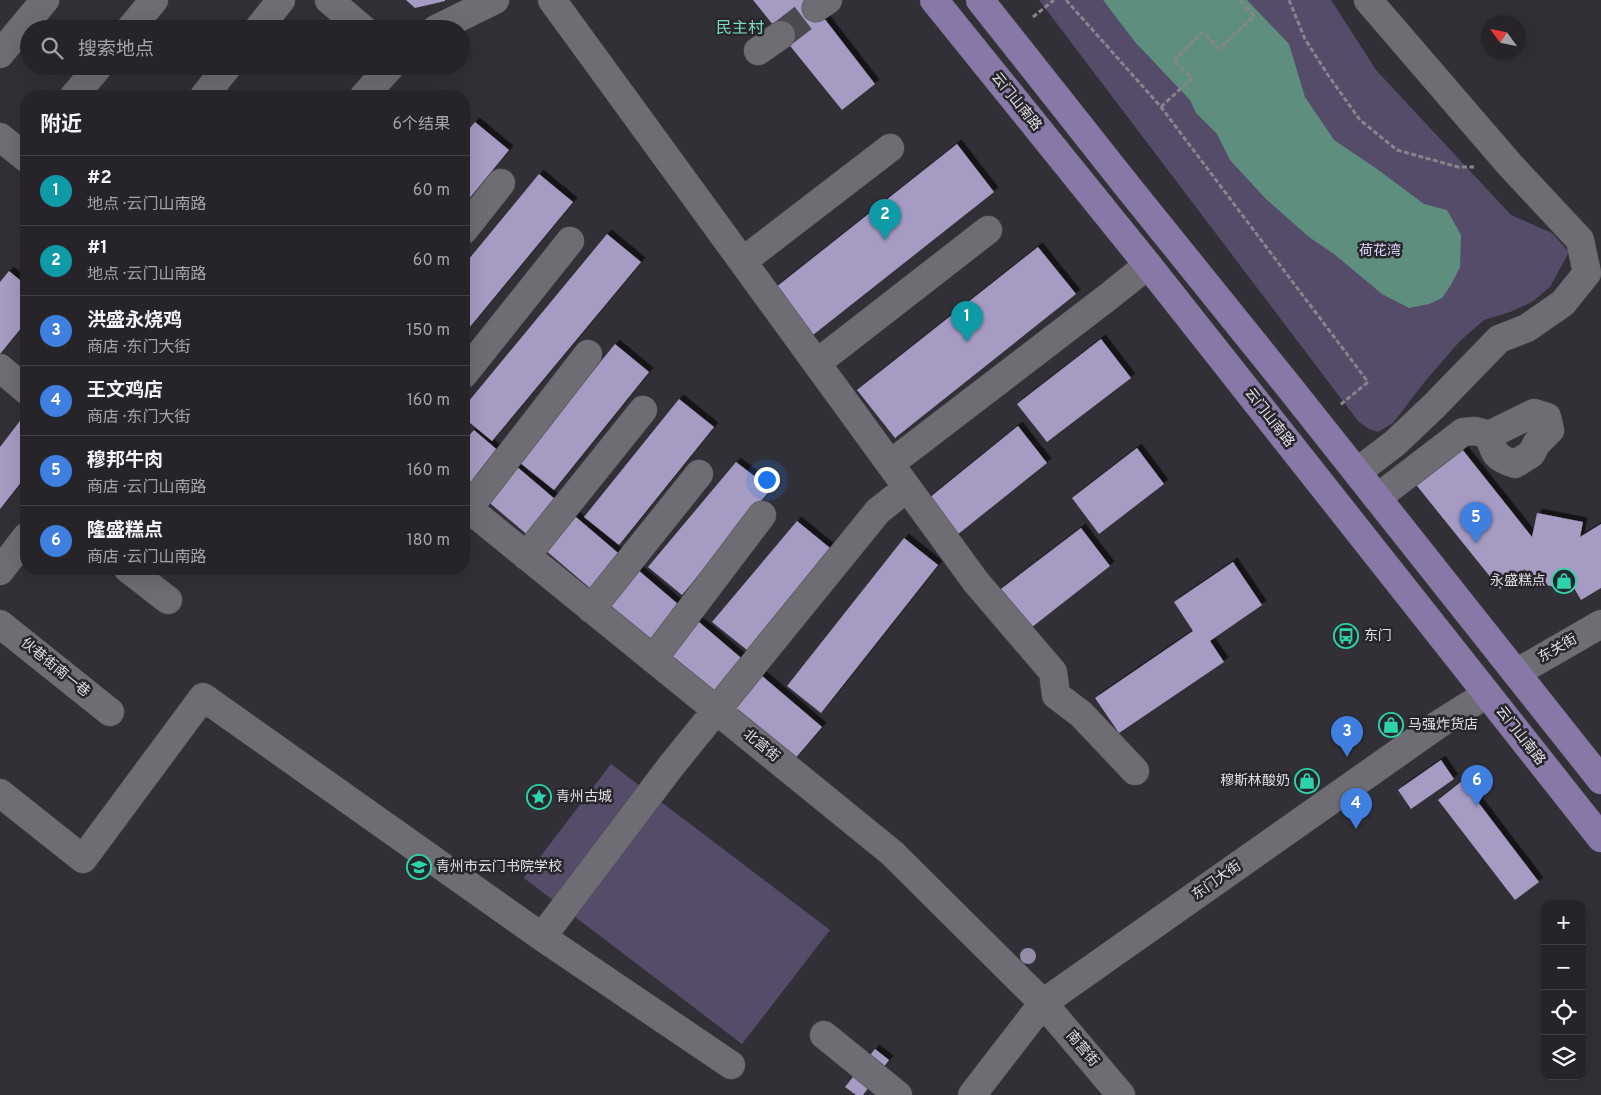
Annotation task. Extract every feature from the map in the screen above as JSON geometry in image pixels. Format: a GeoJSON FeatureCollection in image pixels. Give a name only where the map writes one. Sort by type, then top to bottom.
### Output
{"type":"FeatureCollection","features":[{"type":"Feature","properties":{"kind":"main road","name":"云门山南路"},"geometry":{"type":"LineString","coordinates":[[934,0],[1148,265],[1601,838]]}},
{"type":"Feature","properties":{"kind":"main road"},"geometry":{"type":"LineString","coordinates":[[980,0],[1601,780]]}},
{"type":"Feature","properties":{"kind":"street"},"geometry":{"type":"LineString","coordinates":[[28,20],[45,0]]}},
{"type":"Feature","properties":{"kind":"street"},"geometry":{"type":"LineString","coordinates":[[137,20],[154,0]]}},
{"type":"Feature","properties":{"kind":"street"},"geometry":{"type":"LineString","coordinates":[[265,20],[281,0]]}},
{"type":"Feature","properties":{"kind":"street"},"geometry":{"type":"LineString","coordinates":[[329,0],[353,20]]}},
{"type":"Feature","properties":{"kind":"street"},"geometry":{"type":"LineString","coordinates":[[454,20],[494,0]]}},
{"type":"Feature","properties":{"kind":"street"},"geometry":{"type":"LineString","coordinates":[[552,0],[976,582],[1052,672],[1056,695],[1081,714],[1135,771]]}},
{"type":"Feature","properties":{"kind":"street"},"geometry":{"type":"LineString","coordinates":[[1357,472],[1402,437],[1499,339],[1527,328],[1563,303],[1587,273],[1580,240],[1510,166],[1368,0]]}},
{"type":"Feature","properties":{"kind":"street"},"geometry":{"type":"LineString","coordinates":[[0,54],[20,30]]}},
{"type":"Feature","properties":{"kind":"street"},"geometry":{"type":"LineString","coordinates":[[758,51],[781,35]]}},
{"type":"Feature","properties":{"kind":"street"},"geometry":{"type":"LineString","coordinates":[[79,90],[92,75]]}},
{"type":"Feature","properties":{"kind":"street"},"geometry":{"type":"LineString","coordinates":[[209,90],[221,75]]}},
{"type":"Feature","properties":{"kind":"street"},"geometry":{"type":"LineString","coordinates":[[369,90],[383,75]]}},
{"type":"Feature","properties":{"kind":"street"},"geometry":{"type":"LineString","coordinates":[[0,137],[20,152]]}},
{"type":"Feature","properties":{"kind":"street"},"geometry":{"type":"LineString","coordinates":[[742,261],[890,148]]}},
{"type":"Feature","properties":{"kind":"street"},"geometry":{"type":"LineString","coordinates":[[470,222],[501,183]]}},
{"type":"Feature","properties":{"kind":"street"},"geometry":{"type":"LineString","coordinates":[[817,363],[988,230]]}},
{"type":"Feature","properties":{"kind":"street"},"geometry":{"type":"LineString","coordinates":[[470,366],[570,241]]}},
{"type":"Feature","properties":{"kind":"street"},"geometry":{"type":"LineString","coordinates":[[890,464],[1148,265]]}},
{"type":"Feature","properties":{"kind":"street"},"geometry":{"type":"LineString","coordinates":[[470,502],[588,354]]}},
{"type":"Feature","properties":{"kind":"street"},"geometry":{"type":"LineString","coordinates":[[526,556],[642,410]]}},
{"type":"Feature","properties":{"kind":"street"},"geometry":{"type":"LineString","coordinates":[[1377,498],[1463,432],[1475,431],[1488,435]]}},
{"type":"Feature","properties":{"kind":"street"},"geometry":{"type":"LineString","coordinates":[[591,609],[699,474]]}},
{"type":"Feature","properties":{"kind":"street"},"geometry":{"type":"LineString","coordinates":[[542,937],[671,766],[716,710],[878,511],[907,488]]}},
{"type":"Feature","properties":{"kind":"street","name":"北营街"},"geometry":{"type":"LineString","coordinates":[[470,510],[892,853],[1043,1003]]}},
{"type":"Feature","properties":{"kind":"street"},"geometry":{"type":"LineString","coordinates":[[653,659],[762,515]]}},
{"type":"Feature","properties":{"kind":"street"},"geometry":{"type":"LineString","coordinates":[[0,571],[20,545]]}},
{"type":"Feature","properties":{"kind":"street"},"geometry":{"type":"LineString","coordinates":[[136,575],[168,600]]}},
{"type":"Feature","properties":{"kind":"street","name":"伙巷街南一巷"},"geometry":{"type":"LineString","coordinates":[[0,624],[110,712]]}},
{"type":"Feature","properties":{"kind":"street","name":"东关街"},"geometry":{"type":"LineString","coordinates":[[1516,674],[1601,624]]}},
{"type":"Feature","properties":{"kind":"street","name":"东门大街"},"geometry":{"type":"LineString","coordinates":[[972,1095],[1043,1003],[1439,724],[1487,694]]}},
{"type":"Feature","properties":{"kind":"street"},"geometry":{"type":"LineString","coordinates":[[0,793],[83,859],[203,697],[542,937],[731,1065]]}},
{"type":"Feature","properties":{"kind":"street","name":"南营街"},"geometry":{"type":"LineString","coordinates":[[1043,1003],[1121,1095]]}},
{"type":"Feature","properties":{"kind":"street"},"geometry":{"type":"LineString","coordinates":[[824,1035],[898,1095]]}},
{"type":"Feature","properties":{"kind":"path"},"geometry":{"type":"LineString","coordinates":[[1033,18],[1054,0]]}},
{"type":"Feature","properties":{"kind":"path"},"geometry":{"type":"LineString","coordinates":[[1066,0],[1161,106],[1368,382],[1334,410]]}},
{"type":"Feature","properties":{"kind":"path"},"geometry":{"type":"LineString","coordinates":[[1161,106],[1192,78],[1174,60],[1203,32],[1219,49],[1254,16],[1241,0]]}},
{"type":"Feature","properties":{"kind":"path"},"geometry":{"type":"LineString","coordinates":[[1289,0],[1305,39],[1333,83],[1360,120],[1397,150],[1458,166],[1486,168],[1510,166]]}},
{"type":"Feature","properties":{"kind":"green space","name":"荷花湾"},"geometry":{"type":"Polygon","coordinates":[[[1039,0],[1331,0],[1376,70],[1511,215],[1552,233],[1569,252],[1550,287],[1532,302],[1510,312],[1484,320],[1460,341],[1426,380],[1393,423],[1378,432],[1369,429],[1358,421],[1039,0]]]}},
{"type":"Feature","properties":{"kind":"green space"},"geometry":{"type":"Polygon","coordinates":[[[611,764],[830,930],[742,1044],[524,878],[611,764]]]}},
{"type":"Feature","properties":{"kind":"shaded area"},"geometry":{"type":"Polygon","coordinates":[[[1103,0],[1247,0],[1289,44],[1305,97],[1334,140],[1424,204],[1447,210],[1461,235],[1460,267],[1442,298],[1429,304],[1409,308],[1382,294],[1334,254],[1309,237],[1266,199],[1230,160],[1217,134],[1196,113],[1190,100],[1135,42],[1103,0]]]}},
{"type":"Feature","properties":{"kind":"building"},"geometry":{"type":"Polygon","coordinates":[[[406,0],[445,0],[445,1],[415,8],[406,0]]]}},
{"type":"Feature","properties":{"kind":"building"},"geometry":{"type":"Polygon","coordinates":[[[753,0],[810,0],[875,84],[842,110],[753,0]]]}},
{"type":"Feature","properties":{"kind":"building"},"geometry":{"type":"Polygon","coordinates":[[[475,122],[509,150],[470,198],[470,128],[475,122]]]}},
{"type":"Feature","properties":{"kind":"building"},"geometry":{"type":"Polygon","coordinates":[[[957,144],[994,192],[813,335],[775,288],[957,144]]]}},
{"type":"Feature","properties":{"kind":"building"},"geometry":{"type":"Polygon","coordinates":[[[539,174],[573,202],[470,327],[470,258],[539,174]]]}},
{"type":"Feature","properties":{"kind":"building"},"geometry":{"type":"Polygon","coordinates":[[[607,234],[641,262],[492,441],[470,423],[470,400],[607,234]]]}},
{"type":"Feature","properties":{"kind":"building"},"geometry":{"type":"Polygon","coordinates":[[[1038,247],[1076,294],[895,438],[857,390],[1038,247]]]}},
{"type":"Feature","properties":{"kind":"building"},"geometry":{"type":"Polygon","coordinates":[[[9,271],[20,280],[20,329],[0,354],[0,282],[9,271]]]}},
{"type":"Feature","properties":{"kind":"building"},"geometry":{"type":"Polygon","coordinates":[[[1101,339],[1131,378],[1047,442],[1017,404],[1101,339]]]}},
{"type":"Feature","properties":{"kind":"building"},"geometry":{"type":"Polygon","coordinates":[[[615,344],[649,372],[554,490],[519,462],[615,344]]]}},
{"type":"Feature","properties":{"kind":"building"},"geometry":{"type":"Polygon","coordinates":[[[679,399],[714,427],[619,545],[584,517],[679,399]]]}},
{"type":"Feature","properties":{"kind":"building"},"geometry":{"type":"Polygon","coordinates":[[[20,421],[20,484],[0,509],[0,447],[20,421]]]}},
{"type":"Feature","properties":{"kind":"building"},"geometry":{"type":"Polygon","coordinates":[[[1018,426],[1047,463],[952,539],[923,503],[1018,426]]]}},
{"type":"Feature","properties":{"kind":"building"},"geometry":{"type":"Polygon","coordinates":[[[474,430],[822,727],[793,761],[470,486],[470,434],[474,430]]]}},
{"type":"Feature","properties":{"kind":"building"},"geometry":{"type":"Polygon","coordinates":[[[1458,444],[1532,537],[1537,513],[1583,522],[1580,537],[1601,524],[1601,588],[1581,600],[1571,583],[1569,590],[1523,580],[1525,569],[1500,589],[1413,481],[1458,444]]]}},
{"type":"Feature","properties":{"kind":"building"},"geometry":{"type":"Polygon","coordinates":[[[1137,448],[1164,484],[1099,534],[1072,498],[1137,448]]]}},
{"type":"Feature","properties":{"kind":"building"},"geometry":{"type":"Polygon","coordinates":[[[736,462],[771,489],[682,595],[648,567],[736,462]]]}},
{"type":"Feature","properties":{"kind":"building"},"geometry":{"type":"Polygon","coordinates":[[[797,521],[830,548],[747,650],[712,622],[797,521]]]}},
{"type":"Feature","properties":{"kind":"building"},"geometry":{"type":"Polygon","coordinates":[[[1081,528],[1110,566],[1027,631],[997,592],[1081,528]]]}},
{"type":"Feature","properties":{"kind":"building"},"geometry":{"type":"Polygon","coordinates":[[[904,538],[938,565],[821,713],[787,686],[904,538]]]}},
{"type":"Feature","properties":{"kind":"building"},"geometry":{"type":"Polygon","coordinates":[[[1233,562],[1262,605],[1210,641],[1224,662],[1119,733],[1095,698],[1193,631],[1174,602],[1233,562]]]}},
{"type":"Feature","properties":{"kind":"building"},"geometry":{"type":"Polygon","coordinates":[[[1441,760],[1454,779],[1411,809],[1398,790],[1441,760]]]}},
{"type":"Feature","properties":{"kind":"building"},"geometry":{"type":"Polygon","coordinates":[[[1462,781],[1539,882],[1515,900],[1438,800],[1462,781]]]}},
{"type":"Feature","properties":{"kind":"building"},"geometry":{"type":"Polygon","coordinates":[[[875,1049],[889,1060],[863,1095],[856,1095],[845,1087],[875,1049]]]}},
{"type":"Feature","properties":{"kind":"tunnel"},"geometry":{"type":"LineString","coordinates":[[781,35],[816,8]]}},
{"type":"Feature","properties":{"kind":"place","name":"#1"},"geometry":{"type":"Point","coordinates":[885,240]}},
{"type":"Feature","properties":{"kind":"place","name":"#2"},"geometry":{"type":"Point","coordinates":[967,342]}},
{"type":"Feature","properties":{"kind":"place","name":"穆邦牛肉"},"geometry":{"type":"Point","coordinates":[1476,543]}},
{"type":"Feature","properties":{"kind":"place","name":"永盛糕点"},"geometry":{"type":"Point","coordinates":[1564,581]}},
{"type":"Feature","properties":{"kind":"place","name":"东门"},"geometry":{"type":"Point","coordinates":[1346,636]}},
{"type":"Feature","properties":{"kind":"place","name":"马强炸货店"},"geometry":{"type":"Point","coordinates":[1391,725]}},
{"type":"Feature","properties":{"kind":"place","name":"洪盛永烧鸡"},"geometry":{"type":"Point","coordinates":[1347,757]}},
{"type":"Feature","properties":{"kind":"place","name":"穆斯林酸奶"},"geometry":{"type":"Point","coordinates":[1307,781]}},
{"type":"Feature","properties":{"kind":"place","name":"青州古城"},"geometry":{"type":"Point","coordinates":[539,797]}},
{"type":"Feature","properties":{"kind":"place","name":"隆盛糕点"},"geometry":{"type":"Point","coordinates":[1477,806]}},
{"type":"Feature","properties":{"kind":"place","name":"王文鸡店"},"geometry":{"type":"Point","coordinates":[1356,829]}},
{"type":"Feature","properties":{"kind":"place","name":"青州市云门书院学校"},"geometry":{"type":"Point","coordinates":[419,867]}},
{"type":"Feature","properties":{"kind":"district","name":"民主村"},"geometry":{"type":"Point","coordinates":[740,29]}}]}
